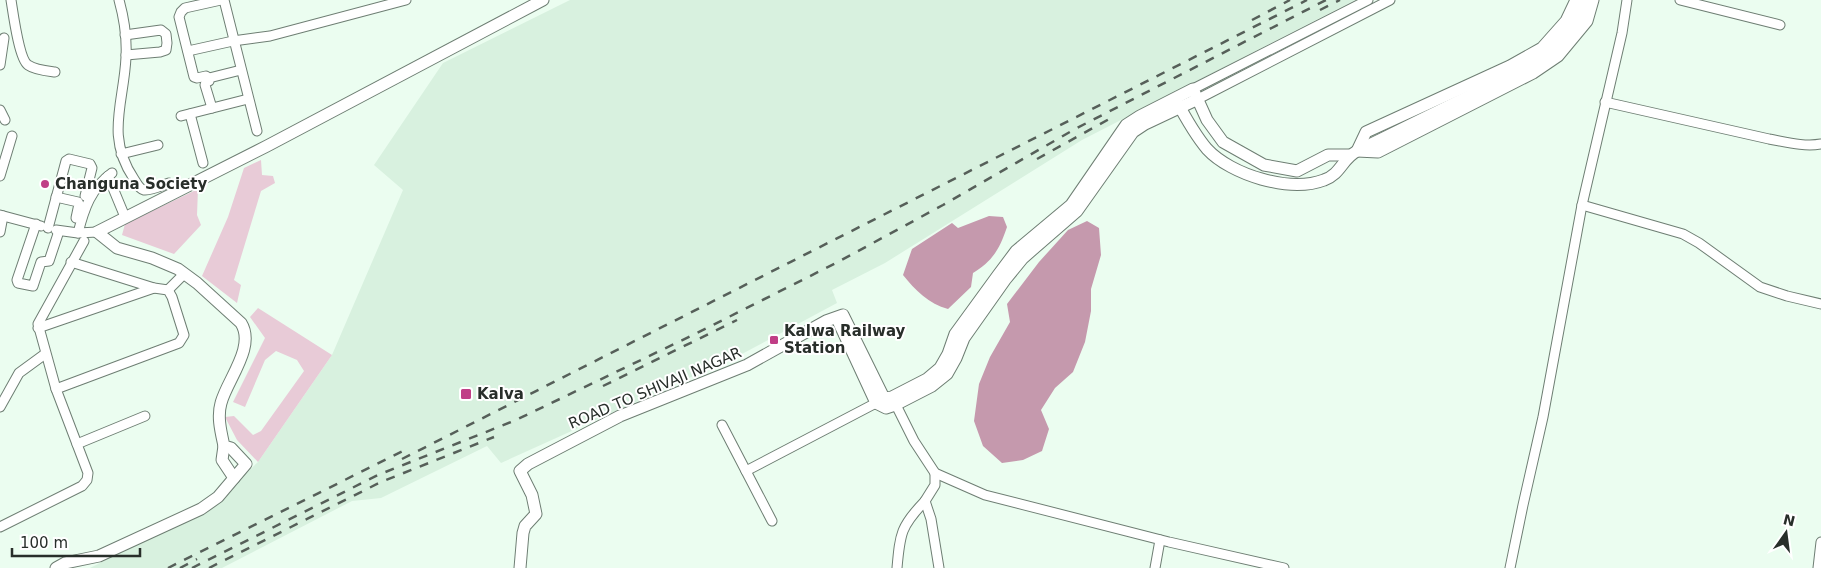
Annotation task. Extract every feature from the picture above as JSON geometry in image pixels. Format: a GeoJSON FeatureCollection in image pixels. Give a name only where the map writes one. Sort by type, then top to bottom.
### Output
{"type":"FeatureCollection","features":[{"type":"Feature","properties":{"kind":"street"},"geometry":{"type":"LineString","coordinates":[[11,0],[25,62],[28,65],[55,72]]}},
{"type":"Feature","properties":{"kind":"street"},"geometry":{"type":"LineString","coordinates":[[120,0],[126,55],[118,115],[118,145],[126,167],[142,189],[145,190],[169,182]]}},
{"type":"Feature","properties":{"kind":"street"},"geometry":{"type":"LineString","coordinates":[[241,70],[209,78],[207,76],[194,77],[179,17],[185,8],[222,0],[241,70],[248,99],[257,131]]}},
{"type":"Feature","properties":{"kind":"street"},"geometry":{"type":"LineString","coordinates":[[188,52],[233,41],[270,36],[406,0]]}},
{"type":"Feature","properties":{"kind":"street"},"geometry":{"type":"LineString","coordinates":[[0,232],[2,215],[59,231],[97,232],[267,146],[543,0]]}},
{"type":"Feature","properties":{"kind":"street"},"geometry":{"type":"LineString","coordinates":[[1195,94],[1368,0]]}},
{"type":"Feature","properties":{"kind":"street"},"geometry":{"type":"LineString","coordinates":[[746,471],[927,379],[940,368],[948,354],[955,334],[1016,251],[1071,205],[1121,142],[1126,125],[1140,116],[1177,103],[1390,0]]}},
{"type":"Feature","properties":{"kind":"street"},"geometry":{"type":"LineString","coordinates":[[1177,103],[1207,149],[1227,165],[1269,182],[1304,186],[1324,180],[1337,173],[1353,153],[1366,132],[1510,66],[1542,48],[1566,21],[1576,0]]}},
{"type":"Feature","properties":{"kind":"street"},"geometry":{"type":"LineString","coordinates":[[1353,153],[1514,74],[1546,55],[1571,28],[1587,0]]}},
{"type":"Feature","properties":{"kind":"street"},"geometry":{"type":"LineString","coordinates":[[1195,94],[1207,120],[1223,142],[1264,165],[1297,171],[1328,155],[1378,152],[1533,73],[1558,56],[1587,21],[1593,0]]}},
{"type":"Feature","properties":{"kind":"street"},"geometry":{"type":"LineString","coordinates":[[1510,568],[1522,505],[1543,417],[1582,205],[1604,102],[1622,32],[1627,0]]}},
{"type":"Feature","properties":{"kind":"street"},"geometry":{"type":"LineString","coordinates":[[1680,0],[1780,25]]}},
{"type":"Feature","properties":{"kind":"street"},"geometry":{"type":"LineString","coordinates":[[125,35],[161,30],[166,34],[167,43],[166,50],[160,52],[126,55]]}},
{"type":"Feature","properties":{"kind":"street"},"geometry":{"type":"LineString","coordinates":[[0,65],[2,38],[18,37]]}},
{"type":"Feature","properties":{"kind":"street"},"geometry":{"type":"LineString","coordinates":[[209,78],[205,85],[212,108]]}},
{"type":"Feature","properties":{"kind":"street"},"geometry":{"type":"LineString","coordinates":[[203,163],[186,115],[248,99]]}},
{"type":"Feature","properties":{"kind":"street"},"geometry":{"type":"LineString","coordinates":[[1604,102],[1769,139],[1791,143],[1821,144]]}},
{"type":"Feature","properties":{"kind":"street"},"geometry":{"type":"LineString","coordinates":[[0,110],[5,120]]}},
{"type":"Feature","properties":{"kind":"street"},"geometry":{"type":"LineString","coordinates":[[0,176],[12,136]]}},
{"type":"Feature","properties":{"kind":"street"},"geometry":{"type":"LineString","coordinates":[[121,154],[158,145]]}},
{"type":"Feature","properties":{"kind":"street"},"geometry":{"type":"LineString","coordinates":[[48,228],[66,161],[69,159],[90,164],[92,168],[85,196]]}},
{"type":"Feature","properties":{"kind":"street"},"geometry":{"type":"LineString","coordinates":[[75,232],[91,195],[99,184],[110,175],[125,217]]}},
{"type":"Feature","properties":{"kind":"street"},"geometry":{"type":"LineString","coordinates":[[56,197],[78,202],[75,232]]}},
{"type":"Feature","properties":{"kind":"street"},"geometry":{"type":"LineString","coordinates":[[1582,205],[1683,234],[1699,243],[1760,287],[1821,304]]}},
{"type":"Feature","properties":{"kind":"street"},"geometry":{"type":"LineString","coordinates":[[36,224],[17,280],[18,283],[32,287],[41,262],[48,261],[59,231]]}},
{"type":"Feature","properties":{"kind":"street"},"geometry":{"type":"LineString","coordinates":[[97,232],[117,248],[152,258],[178,269],[197,283],[241,323],[245,329],[245,346],[220,404],[220,424],[224,446],[222,460],[234,478]]}},
{"type":"Feature","properties":{"kind":"street"},"geometry":{"type":"LineString","coordinates":[[0,526],[82,486],[87,480],[88,473],[56,389],[38,328],[39,320],[84,240]]}},
{"type":"Feature","properties":{"kind":"street"},"geometry":{"type":"LineString","coordinates":[[56,389],[179,343],[184,331],[172,296],[168,290],[154,288],[71,262]]}},
{"type":"Feature","properties":{"kind":"street"},"geometry":{"type":"LineString","coordinates":[[168,290],[184,274]]}},
{"type":"Feature","properties":{"kind":"street"},"geometry":{"type":"LineString","coordinates":[[38,328],[154,288]]}},
{"type":"Feature","properties":{"kind":"street","name":"ROAD TO SHIVAJI NAGAR"},"geometry":{"type":"LineString","coordinates":[[520,568],[523,533],[536,514],[532,495],[520,471],[528,464],[620,416],[747,366],[826,321],[840,317],[886,400]]}},
{"type":"Feature","properties":{"kind":"street"},"geometry":{"type":"LineString","coordinates":[[0,407],[4,391],[19,373],[45,354]]}},
{"type":"Feature","properties":{"kind":"street"},"geometry":{"type":"LineString","coordinates":[[886,400],[935,472],[985,495],[1160,540],[1284,568]]}},
{"type":"Feature","properties":{"kind":"street"},"geometry":{"type":"LineString","coordinates":[[77,444],[145,416]]}},
{"type":"Feature","properties":{"kind":"street"},"geometry":{"type":"LineString","coordinates":[[722,425],[772,521]]}},
{"type":"Feature","properties":{"kind":"street"},"geometry":{"type":"LineString","coordinates":[[56,568],[65,563],[100,556],[201,509],[218,497],[246,464],[232,448],[224,446]]}},
{"type":"Feature","properties":{"kind":"street"},"geometry":{"type":"LineString","coordinates":[[897,568],[901,534],[908,519],[925,501],[935,485],[935,472]]}},
{"type":"Feature","properties":{"kind":"street"},"geometry":{"type":"LineString","coordinates":[[925,501],[931,519],[939,568]]}},
{"type":"Feature","properties":{"kind":"street"},"geometry":{"type":"LineString","coordinates":[[1155,568],[1160,540]]}},
{"type":"Feature","properties":{"kind":"street"},"geometry":{"type":"LineString","coordinates":[[1818,568],[1821,542]]}},
{"type":"Feature","properties":{"kind":"shaded area"},"geometry":{"type":"Polygon","coordinates":[[[570,0],[1355,0],[1082,140],[885,263],[832,290],[837,303],[740,355],[501,463],[487,446],[381,498],[352,501],[222,568],[90,568],[209,508],[258,462],[332,355],[403,190],[374,165],[443,63],[570,0]]]}},
{"type":"Feature","properties":{"kind":"shaded area"},"geometry":{"type":"Polygon","coordinates":[[[261,160],[262,175],[273,176],[275,183],[261,191],[234,280],[241,285],[237,303],[202,276],[228,217],[244,168],[261,160]]]}},
{"type":"Feature","properties":{"kind":"shaded area"},"geometry":{"type":"Polygon","coordinates":[[[198,189],[197,215],[201,225],[174,254],[122,235],[125,224],[198,189]]]}},
{"type":"Feature","properties":{"kind":"shaded area"},"geometry":{"type":"Polygon","coordinates":[[[989,216],[1003,217],[1007,227],[1002,241],[991,259],[973,273],[971,287],[948,309],[935,304],[923,296],[903,275],[912,249],[952,223],[958,228],[989,216]]]}},
{"type":"Feature","properties":{"kind":"shaded area"},"geometry":{"type":"Polygon","coordinates":[[[1087,221],[1099,228],[1101,255],[1091,289],[1091,311],[1085,342],[1073,372],[1055,388],[1041,410],[1049,429],[1042,451],[1023,460],[1002,463],[983,446],[974,421],[979,384],[990,357],[1010,322],[1007,304],[1039,262],[1068,230],[1087,221]]]}},
{"type":"Feature","properties":{"kind":"shaded area"},"geometry":{"type":"Polygon","coordinates":[[[258,308],[332,355],[258,462],[237,440],[225,417],[234,416],[253,435],[261,431],[304,371],[297,360],[276,351],[265,360],[245,407],[233,402],[265,338],[250,317],[258,308]]]}},
{"type":"Feature","properties":{"kind":"railway"},"geometry":{"type":"LineString","coordinates":[[1252,20],[1290,0]]}},
{"type":"Feature","properties":{"kind":"railway"},"geometry":{"type":"LineString","coordinates":[[402,459],[1307,0]]}},
{"type":"Feature","properties":{"kind":"railway"},"geometry":{"type":"LineString","coordinates":[[192,568],[378,475],[516,420],[695,334],[836,263],[943,205],[1075,129],[1326,0]]}},
{"type":"Feature","properties":{"kind":"railway"},"geometry":{"type":"LineString","coordinates":[[1320,10],[1340,0]]}},
{"type":"Feature","properties":{"kind":"railway"},"geometry":{"type":"LineString","coordinates":[[1037,159],[1111,118]]}},
{"type":"Feature","properties":{"kind":"railway"},"geometry":{"type":"LineString","coordinates":[[603,386],[737,320]]}},
{"type":"Feature","properties":{"kind":"railway"},"geometry":{"type":"LineString","coordinates":[[209,568],[381,482],[494,437]]}},
{"type":"Feature","properties":{"kind":"railway"},"geometry":{"type":"LineString","coordinates":[[168,568],[407,449]]}},
{"type":"Feature","properties":{"kind":"railway"},"geometry":{"type":"LineString","coordinates":[[180,568],[197,559]]}},
{"type":"Feature","properties":{"kind":"place","name":"Changuna Society"},"geometry":{"type":"Point","coordinates":[45,184]}},
{"type":"Feature","properties":{"kind":"place","name":"Kalwa Railway Station"},"geometry":{"type":"Point","coordinates":[774,340]}},
{"type":"Feature","properties":{"kind":"place","name":"Kalva"},"geometry":{"type":"Point","coordinates":[466,394]}}]}
